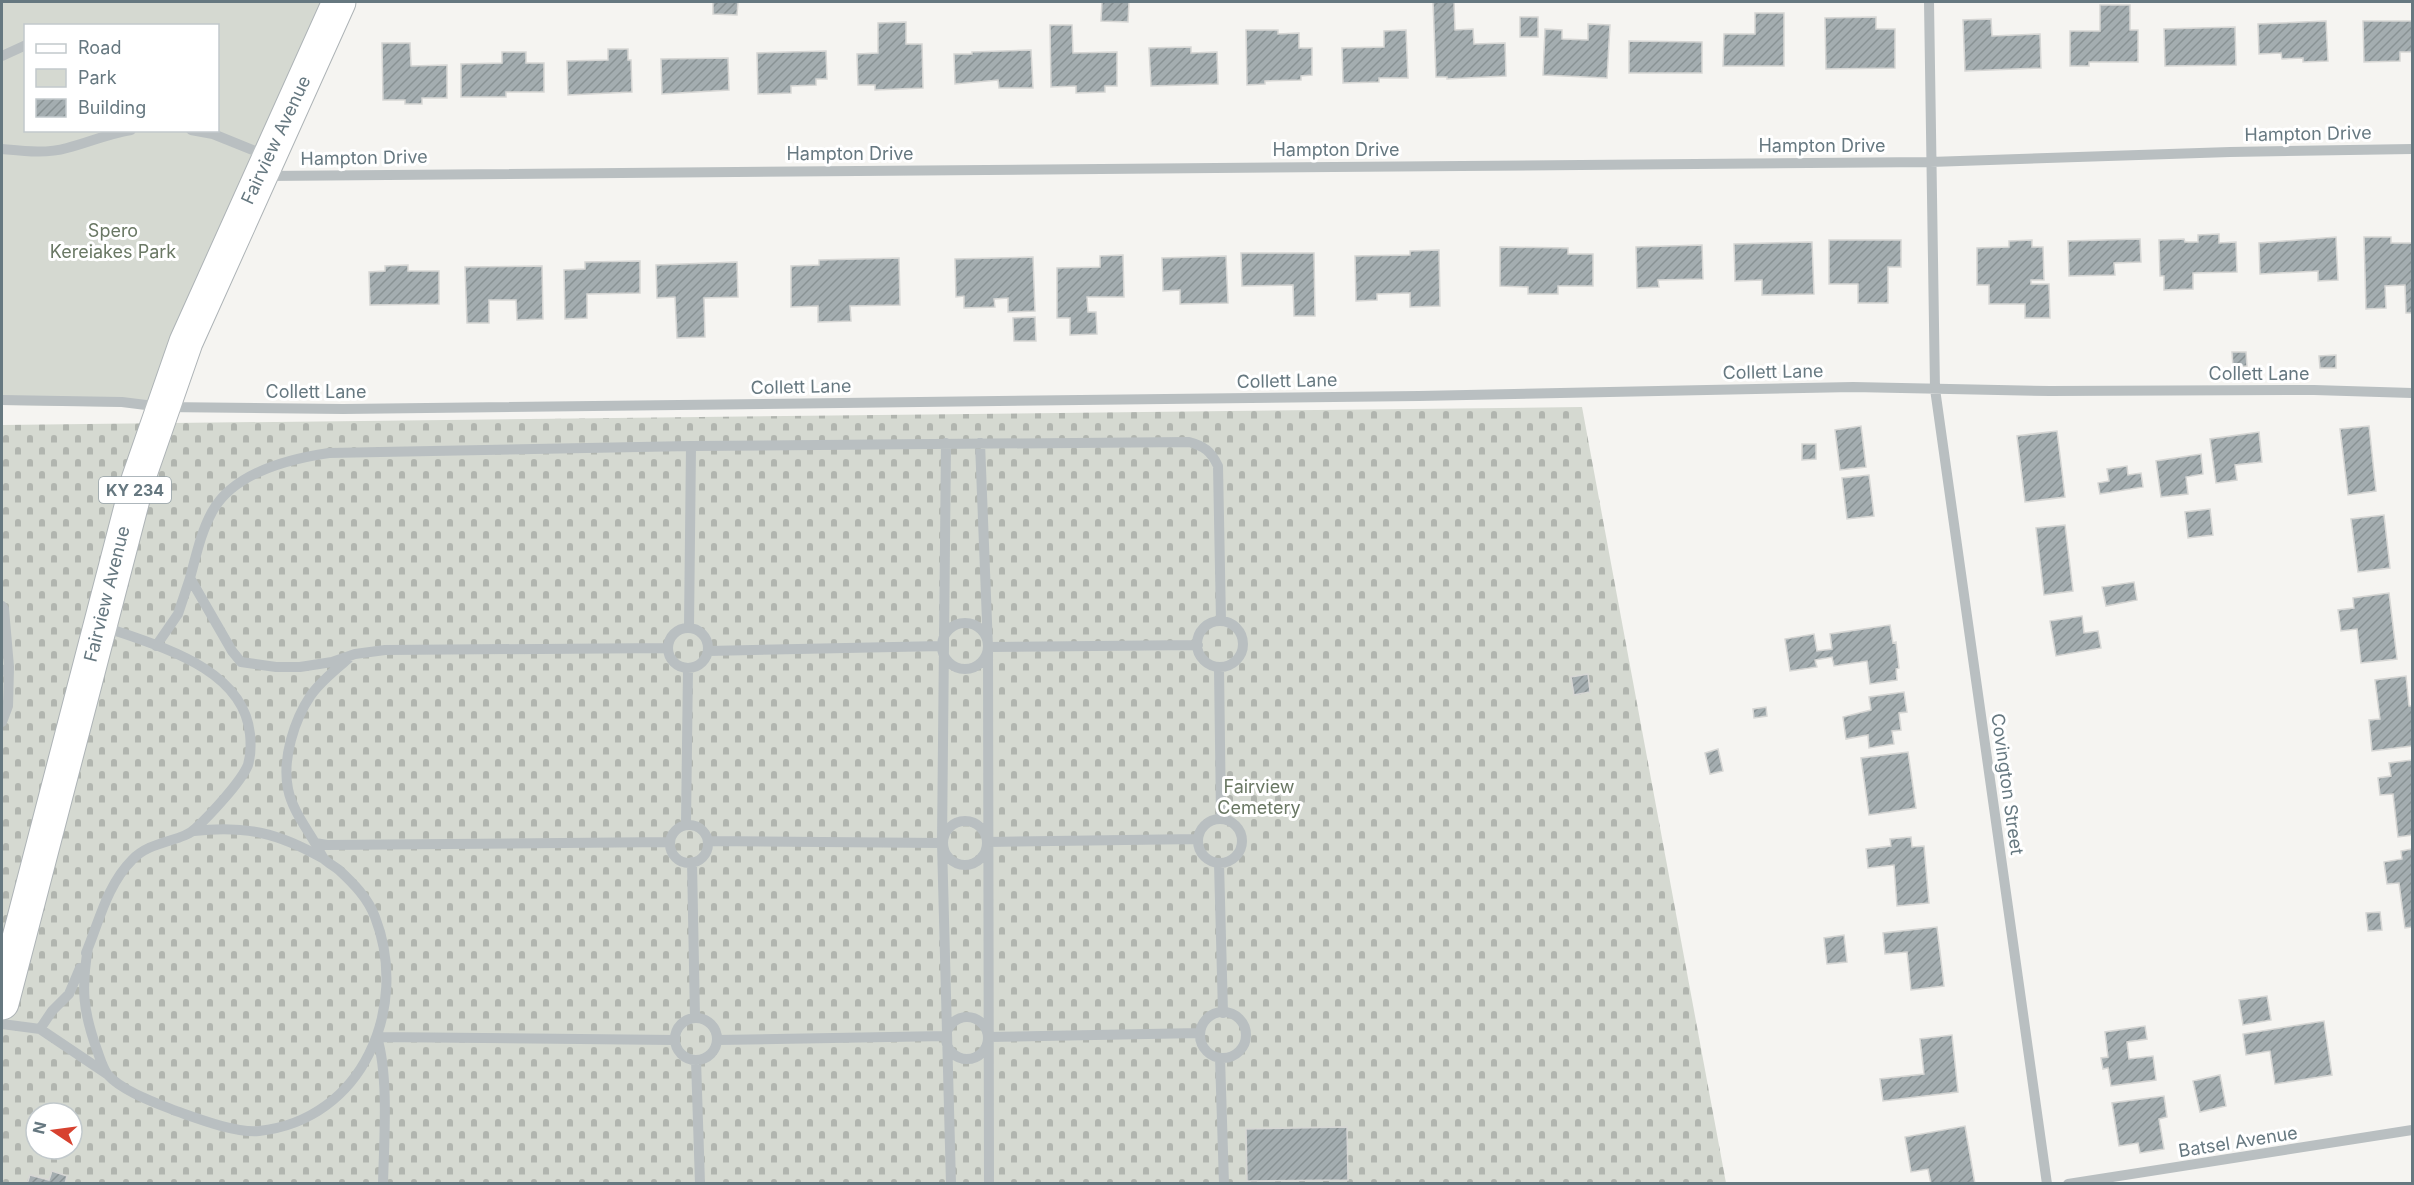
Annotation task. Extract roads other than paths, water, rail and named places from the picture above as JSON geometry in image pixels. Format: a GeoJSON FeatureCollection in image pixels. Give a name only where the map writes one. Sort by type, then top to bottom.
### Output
{"type":"FeatureCollection","features":[{"type":"Feature","properties":{"kind":"main road","name":"Fairview Avenue"},"geometry":{"type":"LineString","coordinates":[[2,1003],[128,512],[162,407],[186,342],[339,2]]}},
{"type":"Feature","properties":{"kind":"street","name":"Covington Street"},"geometry":{"type":"LineString","coordinates":[[1929,2],[1935,389],[2046,1184]]}},
{"type":"Feature","properties":{"kind":"street"},"geometry":{"type":"LineString","coordinates":[[2,56],[24,46]]}},
{"type":"Feature","properties":{"kind":"street"},"geometry":{"type":"LineString","coordinates":[[2,148],[36,152],[66,149],[113,132]]}},
{"type":"Feature","properties":{"kind":"street"},"geometry":{"type":"LineString","coordinates":[[202,132],[213,134],[264,166]]}},
{"type":"Feature","properties":{"kind":"street","name":"Hampton Drive"},"geometry":{"type":"LineString","coordinates":[[264,166],[1930,162],[2230,152],[2412,149]]}},
{"type":"Feature","properties":{"kind":"street","name":"Collett Lane"},"geometry":{"type":"LineString","coordinates":[[2,400],[122,402],[162,407],[343,409],[1431,396],[1853,387],[2050,391],[2314,390],[2412,393]]}},
{"type":"Feature","properties":{"kind":"street"},"geometry":{"type":"LineString","coordinates":[[156,646],[178,614],[205,526],[222,496],[239,483],[307,456],[342,452],[946,443],[1189,442],[1202,446],[1212,454],[1218,466],[1221,621]]}},
{"type":"Feature","properties":{"kind":"street"},"geometry":{"type":"LineString","coordinates":[[946,443],[942,646],[942,843],[951,1184]]}},
{"type":"Feature","properties":{"kind":"street"},"geometry":{"type":"LineString","coordinates":[[980,443],[988,646],[989,1184]]}},
{"type":"Feature","properties":{"kind":"street"},"geometry":{"type":"LineString","coordinates":[[689,628],[692,446]]}},
{"type":"Feature","properties":{"kind":"street"},"geometry":{"type":"LineString","coordinates":[[190,579],[232,651],[241,662],[276,667],[300,667],[332,662],[355,654],[384,650],[668,648]]}},
{"type":"Feature","properties":{"kind":"street"},"geometry":{"type":"LineString","coordinates":[[2,606],[4,609],[8,706],[2,722]]}},
{"type":"Feature","properties":{"kind":"street"},"geometry":{"type":"LineString","coordinates":[[1221,621],[1230,623],[1238,629],[1243,643],[1242,652],[1237,660],[1229,666],[1219,667],[1206,662],[1200,654],[1198,645],[1199,636],[1204,628],[1221,621]]}},
{"type":"Feature","properties":{"kind":"street"},"geometry":{"type":"LineString","coordinates":[[965,623],[981,630],[988,646],[981,661],[967,668],[952,664],[945,657],[942,646],[945,634],[949,630],[965,623]]}},
{"type":"Feature","properties":{"kind":"street"},"geometry":{"type":"LineString","coordinates":[[100,625],[187,659],[215,676],[240,702],[249,730],[250,755],[244,772],[194,831]]}},
{"type":"Feature","properties":{"kind":"street"},"geometry":{"type":"LineString","coordinates":[[689,628],[704,635],[708,651],[703,662],[696,667],[688,668],[673,662],[668,648],[672,635],[680,629],[689,628]]}},
{"type":"Feature","properties":{"kind":"street"},"geometry":{"type":"LineString","coordinates":[[988,646],[1198,645]]}},
{"type":"Feature","properties":{"kind":"street"},"geometry":{"type":"LineString","coordinates":[[708,651],[942,646]]}},
{"type":"Feature","properties":{"kind":"street"},"geometry":{"type":"LineString","coordinates":[[324,859],[294,807],[287,777],[288,754],[302,711],[311,695],[334,670],[355,654]]}},
{"type":"Feature","properties":{"kind":"street"},"geometry":{"type":"LineString","coordinates":[[1219,667],[1221,818]]}},
{"type":"Feature","properties":{"kind":"street"},"geometry":{"type":"LineString","coordinates":[[686,825],[688,668]]}},
{"type":"Feature","properties":{"kind":"street"},"geometry":{"type":"LineString","coordinates":[[1221,818],[1231,821],[1239,828],[1243,844],[1234,859],[1219,863],[1204,856],[1199,848],[1198,839],[1207,823],[1221,818]]}},
{"type":"Feature","properties":{"kind":"street"},"geometry":{"type":"LineString","coordinates":[[967,821],[979,826],[987,842],[981,857],[967,865],[952,861],[945,853],[942,843],[943,836],[950,826],[967,821]]}},
{"type":"Feature","properties":{"kind":"street"},"geometry":{"type":"LineString","coordinates":[[686,825],[698,827],[705,833],[708,841],[705,855],[692,862],[684,862],[675,856],[670,842],[675,831],[686,825]]}},
{"type":"Feature","properties":{"kind":"street"},"geometry":{"type":"LineString","coordinates":[[2,1024],[40,1029],[146,1100],[234,1129],[258,1131],[294,1122],[309,1116],[335,1098],[361,1068],[373,1048],[388,991],[387,970],[378,926],[370,906],[356,887],[324,859],[290,841],[249,829],[223,828],[194,831],[146,849],[130,861],[115,882],[69,994],[52,1011],[40,1029]]}},
{"type":"Feature","properties":{"kind":"street"},"geometry":{"type":"LineString","coordinates":[[987,842],[1198,839]]}},
{"type":"Feature","properties":{"kind":"street"},"geometry":{"type":"LineString","coordinates":[[708,841],[942,843]]}},
{"type":"Feature","properties":{"kind":"street"},"geometry":{"type":"LineString","coordinates":[[315,843],[339,845],[670,842]]}},
{"type":"Feature","properties":{"kind":"street"},"geometry":{"type":"LineString","coordinates":[[692,862],[694,1018]]}},
{"type":"Feature","properties":{"kind":"street"},"geometry":{"type":"LineString","coordinates":[[1219,863],[1222,1012]]}},
{"type":"Feature","properties":{"kind":"street"},"geometry":{"type":"LineString","coordinates":[[88,948],[82,993],[92,1036],[107,1075]]}},
{"type":"Feature","properties":{"kind":"street"},"geometry":{"type":"LineString","coordinates":[[1222,1012],[1239,1019],[1246,1036],[1244,1046],[1238,1053],[1230,1058],[1220,1058],[1207,1052],[1201,1043],[1200,1033],[1209,1017],[1222,1012]]}},
{"type":"Feature","properties":{"kind":"street"},"geometry":{"type":"LineString","coordinates":[[968,1017],[982,1023],[988,1037],[982,1053],[966,1059],[951,1051],[946,1036],[953,1022],[968,1017]]}},
{"type":"Feature","properties":{"kind":"street"},"geometry":{"type":"LineString","coordinates":[[694,1018],[703,1019],[711,1024],[717,1040],[710,1054],[696,1060],[683,1055],[677,1048],[675,1040],[681,1025],[694,1018]]}},
{"type":"Feature","properties":{"kind":"street"},"geometry":{"type":"LineString","coordinates":[[988,1037],[1200,1033]]}},
{"type":"Feature","properties":{"kind":"street"},"geometry":{"type":"LineString","coordinates":[[717,1040],[946,1036]]}},
{"type":"Feature","properties":{"kind":"street"},"geometry":{"type":"LineString","coordinates":[[377,1037],[675,1040]]}},
{"type":"Feature","properties":{"kind":"street"},"geometry":{"type":"LineString","coordinates":[[377,1037],[380,1047],[384,1105],[383,1184]]}},
{"type":"Feature","properties":{"kind":"street"},"geometry":{"type":"LineString","coordinates":[[1220,1058],[1225,1157],[1224,1184]]}},
{"type":"Feature","properties":{"kind":"street"},"geometry":{"type":"LineString","coordinates":[[696,1060],[700,1184]]}},
{"type":"Feature","properties":{"kind":"street","name":"Batsel Avenue"},"geometry":{"type":"LineString","coordinates":[[2068,1184],[2412,1131]]}},
{"type":"Feature","properties":{"kind":"park label","name":"Spero Kereiakes Park"},"geometry":{"type":"Point","coordinates":[113,241]}},
{"type":"Feature","properties":{"kind":"park label","name":"Fairview Cemetery"},"geometry":{"type":"Point","coordinates":[1259,797]}}]}
